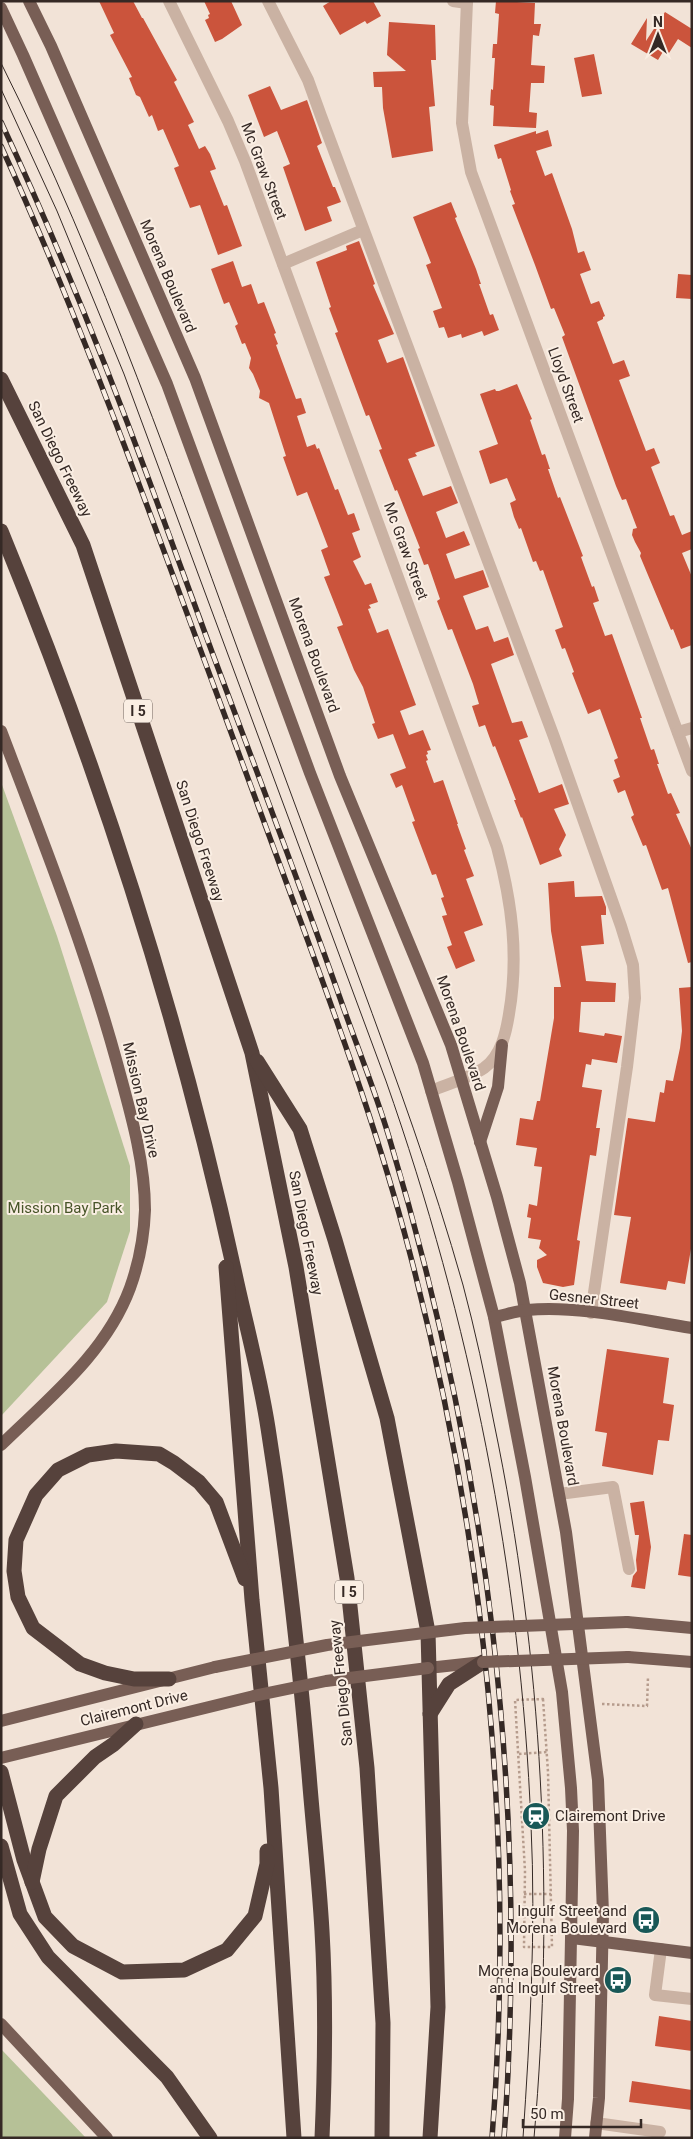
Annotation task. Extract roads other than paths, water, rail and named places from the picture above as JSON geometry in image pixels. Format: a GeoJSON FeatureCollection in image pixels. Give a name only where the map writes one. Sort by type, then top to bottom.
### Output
{"type":"FeatureCollection","features":[{"type":"Feature","properties":{"kind":"highway","name":"San Diego Freeway"},"geometry":{"type":"LineString","coordinates":[[1,379],[83,545],[252,1053],[296,1267],[347,1578],[370,1807],[383,2023],[382,2138]]}},
{"type":"Feature","properties":{"kind":"highway"},"geometry":{"type":"LineString","coordinates":[[1,531],[44,636],[88,758],[149,947],[186,1072],[221,1207],[267,1423],[300,1672],[322,1934],[324,2081],[322,2138]]}},
{"type":"Feature","properties":{"kind":"highway"},"geometry":{"type":"LineString","coordinates":[[252,1053],[300,1129],[387,1418],[428,1632],[438,2008],[430,2138]]}},
{"type":"Feature","properties":{"kind":"highway"},"geometry":{"type":"LineString","coordinates":[[221,1207],[252,1600],[270,1788],[294,2138]]}},
{"type":"Feature","properties":{"kind":"highway"},"geometry":{"type":"LineString","coordinates":[[169,1680],[134,1679],[105,1673],[80,1664],[33,1628],[18,1597],[14,1571],[16,1540],[36,1495],[58,1470],[88,1455],[116,1452],[159,1454],[174,1463],[199,1482],[216,1502],[252,1600]]}},
{"type":"Feature","properties":{"kind":"highway"},"geometry":{"type":"LineString","coordinates":[[430,1714],[450,1684],[483,1662]]}},
{"type":"Feature","properties":{"kind":"highway"},"geometry":{"type":"LineString","coordinates":[[32,1882],[39,1848],[56,1796],[95,1757],[114,1744],[136,1724]]}},
{"type":"Feature","properties":{"kind":"highway"},"geometry":{"type":"LineString","coordinates":[[1,1772],[24,1860],[45,1917],[73,1946],[122,1972],[184,1970],[227,1950],[255,1916],[266,1864],[270,1788]]}},
{"type":"Feature","properties":{"kind":"highway"},"geometry":{"type":"LineString","coordinates":[[1,1846],[20,1914],[48,1957],[167,2077],[210,2138]]}},
{"type":"Feature","properties":{"kind":"main road","name":"Morena Boulevard"},"geometry":{"type":"LineString","coordinates":[[29,1],[195,378],[340,776],[451,1045],[498,1200],[526,1310],[566,1532],[598,1780],[603,1913],[595,2138]]}},
{"type":"Feature","properties":{"kind":"main road"},"geometry":{"type":"LineString","coordinates":[[1,8],[166,384],[310,773],[423,1063],[458,1182],[494,1318],[535,1530],[562,1692],[573,1831],[568,2099],[565,2138]]}},
{"type":"Feature","properties":{"kind":"main road","name":"Mission Bay Drive"},"geometry":{"type":"LineString","coordinates":[[1,731],[81,946],[103,1012],[141,1162],[145,1209],[143,1240],[130,1287],[117,1317],[98,1346],[74,1374],[1,1446]]}},
{"type":"Feature","properties":{"kind":"main road"},"geometry":{"type":"LineString","coordinates":[[480,1142],[498,1087],[502,1045]]}},
{"type":"Feature","properties":{"kind":"main road","name":"Gesner Street"},"geometry":{"type":"LineString","coordinates":[[494,1318],[526,1310],[548,1309],[591,1312],[692,1328]]}},
{"type":"Feature","properties":{"kind":"main road","name":"Clairemont Drive"},"geometry":{"type":"LineString","coordinates":[[1,1721],[215,1667],[327,1645],[465,1628],[627,1622],[692,1628]]}},
{"type":"Feature","properties":{"kind":"main road","name":"Clairemont Drive"},"geometry":{"type":"LineString","coordinates":[[1,1758],[216,1704],[326,1681],[483,1662],[628,1657],[692,1662]]}},
{"type":"Feature","properties":{"kind":"main road"},"geometry":{"type":"LineString","coordinates":[[572,1938],[602,1940],[692,1953]]}},
{"type":"Feature","properties":{"kind":"main road"},"geometry":{"type":"LineString","coordinates":[[1,2024],[108,2138]]}},
{"type":"Feature","properties":{"kind":"street","name":"Mc Graw Street"},"geometry":{"type":"LineString","coordinates":[[169,1],[228,121],[283,264],[497,847],[506,883],[515,950],[513,989],[502,1045],[485,1067],[431,1091]]}},
{"type":"Feature","properties":{"kind":"street"},"geometry":{"type":"LineString","coordinates":[[268,1],[308,80],[560,756],[621,926],[633,965],[635,998],[627,1067],[591,1312]]}},
{"type":"Feature","properties":{"kind":"street"},"geometry":{"type":"LineString","coordinates":[[453,1],[467,2]]}},
{"type":"Feature","properties":{"kind":"street","name":"Lloyd Street"},"geometry":{"type":"LineString","coordinates":[[467,2],[462,123],[465,148],[471,172],[692,771]]}},
{"type":"Feature","properties":{"kind":"street"},"geometry":{"type":"LineString","coordinates":[[283,264],[363,230]]}},
{"type":"Feature","properties":{"kind":"street"},"geometry":{"type":"LineString","coordinates":[[678,732],[692,728]]}},
{"type":"Feature","properties":{"kind":"street"},"geometry":{"type":"LineString","coordinates":[[559,1494],[613,1486],[629,1569]]}},
{"type":"Feature","properties":{"kind":"street"},"geometry":{"type":"LineString","coordinates":[[661,1948],[655,1995],[692,1999]]}},
{"type":"Feature","properties":{"kind":"street"},"geometry":{"type":"LineString","coordinates":[[596,2123],[660,2132]]}},
{"type":"Feature","properties":{"kind":"tram line"},"geometry":{"type":"LineString","coordinates":[[1,63],[73,218],[137,377],[400,1090],[427,1167],[476,1336],[511,1511],[534,1689],[540,1779],[544,1959],[534,2138]]}},
{"type":"Feature","properties":{"kind":"tram line"},"geometry":{"type":"LineString","coordinates":[[1,89],[57,211],[124,374],[386,1081],[416,1171],[443,1262],[466,1355],[503,1541],[516,1636],[525,1730],[531,1825],[533,1943],[523,2138]]}},
{"type":"Feature","properties":{"kind":"railway"},"geometry":{"type":"LineString","coordinates":[[1,122],[79,301],[158,504],[378,1102],[423,1259],[452,1383],[475,1507],[493,1632],[504,1758],[510,1885],[510,2011],[504,2138]]}},
{"type":"Feature","properties":{"kind":"railway"},"geometry":{"type":"LineString","coordinates":[[1,146],[31,213],[86,347],[139,483],[249,780],[361,1090],[409,1250],[435,1359],[457,1468],[475,1579],[488,1690],[496,1802],[500,1914],[498,2026],[492,2138]]}},
{"type":"Feature","properties":{"kind":"place","name":"Clairemont Drive"},"geometry":{"type":"Point","coordinates":[536,1816]}},
{"type":"Feature","properties":{"kind":"place","name":"Ingulf Street and Morena Boulevard"},"geometry":{"type":"Point","coordinates":[646,1920]}},
{"type":"Feature","properties":{"kind":"place","name":"Morena Boulevard and Ingulf Street"},"geometry":{"type":"Point","coordinates":[618,1980]}},
{"type":"Feature","properties":{"kind":"park label","name":"Mission Bay Park"},"geometry":{"type":"Point","coordinates":[65,1208]}}]}
